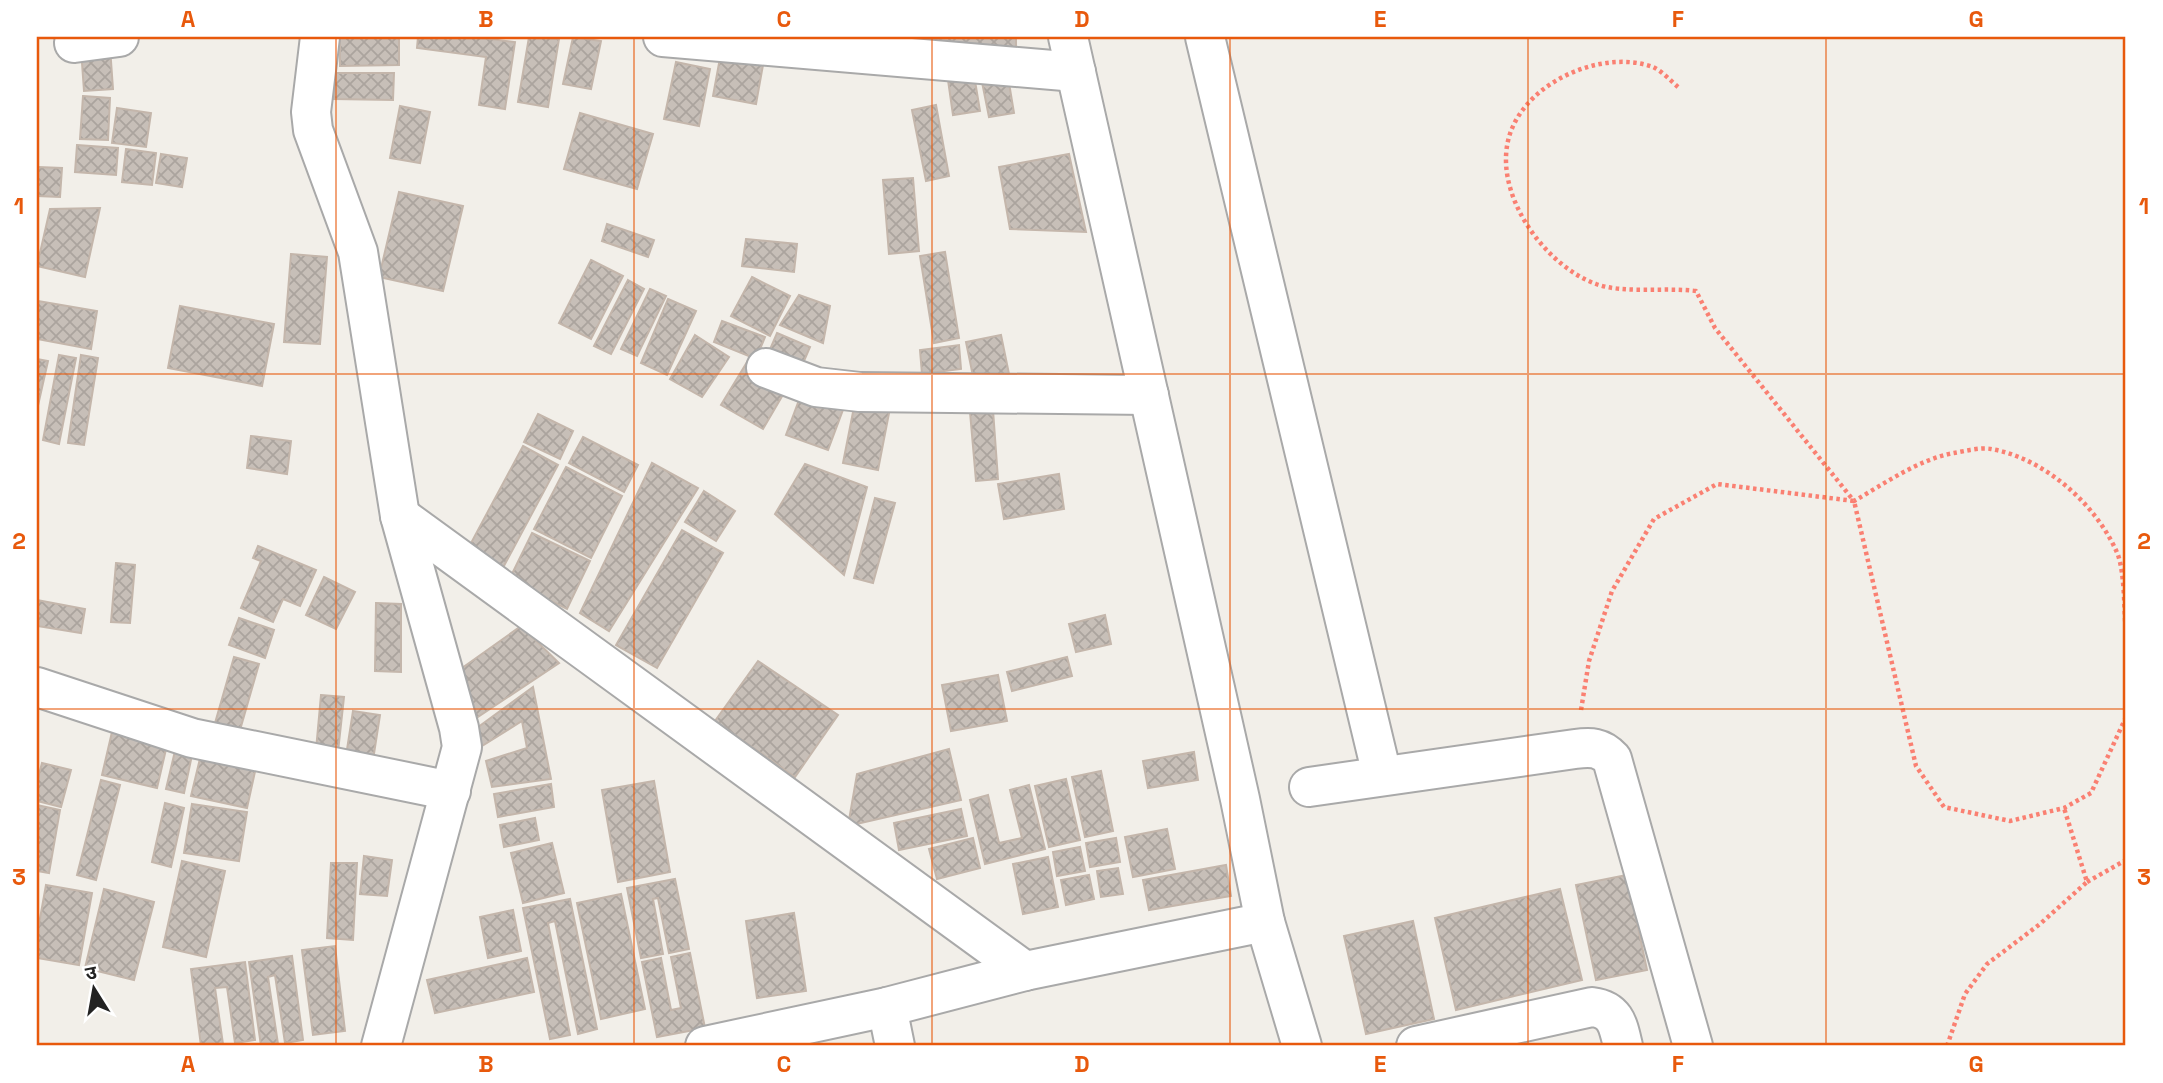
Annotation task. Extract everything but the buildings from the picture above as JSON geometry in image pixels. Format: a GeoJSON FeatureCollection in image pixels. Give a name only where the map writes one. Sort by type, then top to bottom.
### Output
{"type":"FeatureCollection","features":[{"type":"Feature","properties":{"kind":"street"},"geometry":{"type":"LineString","coordinates":[[75,43],[118,37]]}},
{"type":"Feature","properties":{"kind":"street"},"geometry":{"type":"LineString","coordinates":[[320,37],[311,112],[313,131],[358,252],[400,516],[459,727],[462,747],[381,1046]]}},
{"type":"Feature","properties":{"kind":"street"},"geometry":{"type":"LineString","coordinates":[[663,37],[1072,54],[1240,799],[1265,922],[1302,1046]]}},
{"type":"Feature","properties":{"kind":"street"},"geometry":{"type":"LineString","coordinates":[[1205,37],[1382,775]]}},
{"type":"Feature","properties":{"kind":"street"},"geometry":{"type":"LineString","coordinates":[[766,368],[816,387],[860,392],[1149,395]]}},
{"type":"Feature","properties":{"kind":"street"},"geometry":{"type":"LineString","coordinates":[[400,516],[1025,971]]}},
{"type":"Feature","properties":{"kind":"street"},"geometry":{"type":"LineString","coordinates":[[37,687],[192,738],[451,791]]}},
{"type":"Feature","properties":{"kind":"street"},"geometry":{"type":"LineString","coordinates":[[1309,787],[1575,749],[1592,747],[1605,751],[1612,759],[1693,1046]]}},
{"type":"Feature","properties":{"kind":"street"},"geometry":{"type":"LineString","coordinates":[[705,1046],[887,1007],[1025,971],[1265,922]]}},
{"type":"Feature","properties":{"kind":"street"},"geometry":{"type":"LineString","coordinates":[[887,1007],[895,1046]]}},
{"type":"Feature","properties":{"kind":"street"},"geometry":{"type":"LineString","coordinates":[[1416,1046],[1480,1040],[1592,1007],[1605,1009],[1614,1015],[1623,1046]]}},
{"type":"Feature","properties":{"kind":"path"},"geometry":{"type":"LineString","coordinates":[[1678,87],[1656,68],[1619,60],[1583,68],[1546,89],[1526,108],[1511,131],[1507,161],[1516,206],[1534,237],[1567,271],[1587,280],[1630,291],[1661,287],[1696,291],[1715,328],[1854,501],[1916,766],[1944,807],[2010,821],[2064,808],[2091,793],[2126,717]]}},
{"type":"Feature","properties":{"kind":"path"},"geometry":{"type":"LineString","coordinates":[[1575,749],[1589,661],[1612,591],[1654,519],[1717,484],[1854,501],[1904,472],[1952,453],[1990,449],[2032,464],[2067,486],[2095,516],[2118,557],[2126,635]]}},
{"type":"Feature","properties":{"kind":"path"},"geometry":{"type":"LineString","coordinates":[[2064,808],[2087,882]]}},
{"type":"Feature","properties":{"kind":"path"},"geometry":{"type":"LineString","coordinates":[[1947,1046],[1965,994],[1987,964],[2040,924],[2087,882],[2126,860]]}}]}
